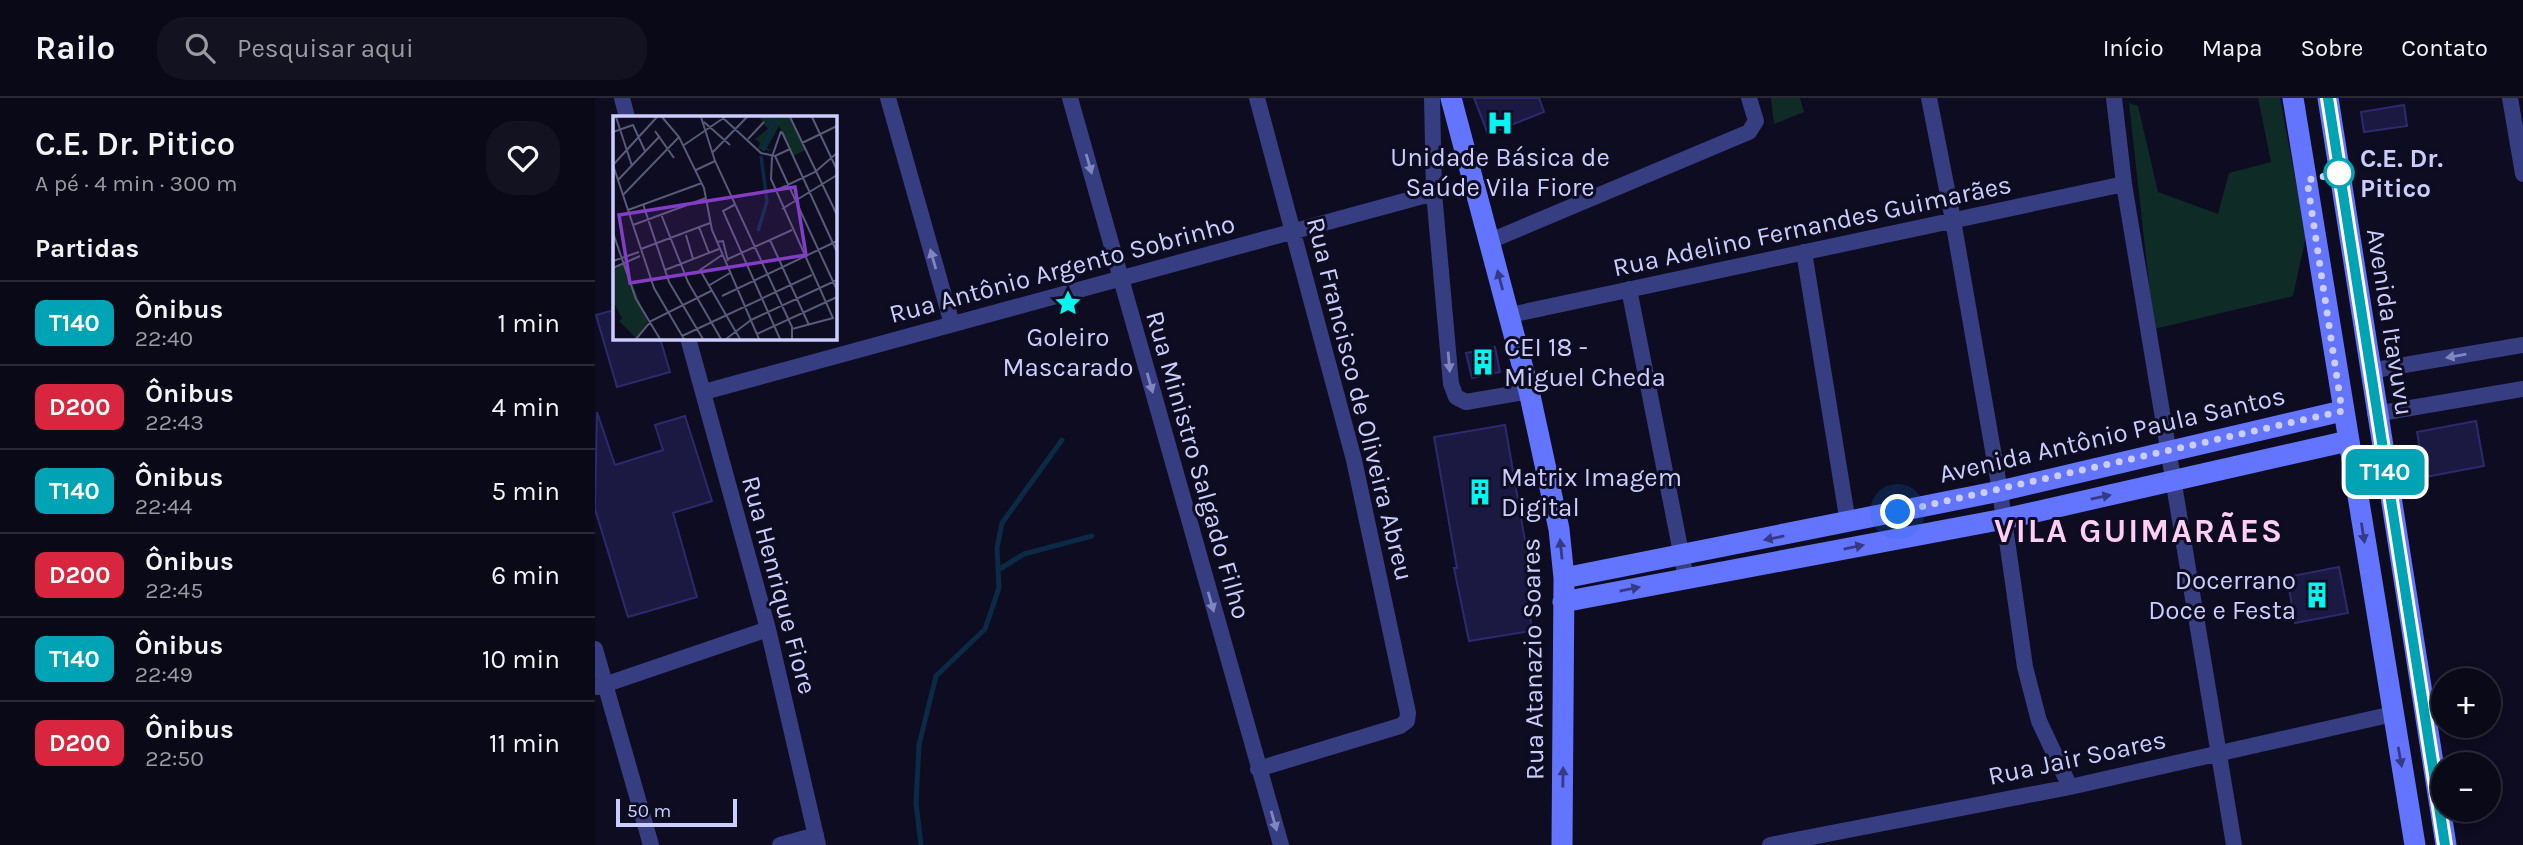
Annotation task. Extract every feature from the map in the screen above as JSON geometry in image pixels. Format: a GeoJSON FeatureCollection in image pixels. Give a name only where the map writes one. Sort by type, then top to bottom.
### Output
{"type":"FeatureCollection","features":[{"type":"Feature","properties":{"kind":"main road"},"geometry":{"type":"LineString","coordinates":[[2293,98],[2415,845]]}},
{"type":"Feature","properties":{"kind":"main road","name":"Avenida Itavuvu"},"geometry":{"type":"LineString","coordinates":[[2328,98],[2375,414],[2444,838]]}},
{"type":"Feature","properties":{"kind":"main road","name":"Rua Atanazio Soares"},"geometry":{"type":"LineString","coordinates":[[1452,102],[1510,315],[1559,529],[1564,578],[1562,845]]}},
{"type":"Feature","properties":{"kind":"main road","name":"Avenida Antônio Paula Santos"},"geometry":{"type":"LineString","coordinates":[[1564,578],[2000,491],[2342,411]]}},
{"type":"Feature","properties":{"kind":"main road"},"geometry":{"type":"LineString","coordinates":[[1563,602],[2004,519],[2348,441]]}},
{"type":"Feature","properties":{"kind":"street"},"geometry":{"type":"LineString","coordinates":[[622,98],[627,116]]}},
{"type":"Feature","properties":{"kind":"street"},"geometry":{"type":"LineString","coordinates":[[888,98],[952,324]]}},
{"type":"Feature","properties":{"kind":"street","name":"Rua Ministro Salgado Filho"},"geometry":{"type":"LineString","coordinates":[[1070,98],[1281,845]]}},
{"type":"Feature","properties":{"kind":"street","name":"Rua Francisco de Oliveira Abreu"},"geometry":{"type":"LineString","coordinates":[[1257,98],[1354,460],[1408,713],[1401,726],[1258,769]]}},
{"type":"Feature","properties":{"kind":"street"},"geometry":{"type":"LineString","coordinates":[[1490,241],[1749,132],[1756,121],[1749,98]]}},
{"type":"Feature","properties":{"kind":"street"},"geometry":{"type":"LineString","coordinates":[[1929,98],[1954,220],[2000,491],[2025,667],[2039,721],[2070,787]]}},
{"type":"Feature","properties":{"kind":"street"},"geometry":{"type":"LineString","coordinates":[[2114,98],[2124,184],[2216,752],[2234,845]]}},
{"type":"Feature","properties":{"kind":"street"},"geometry":{"type":"LineString","coordinates":[[2510,98],[2523,174]]}},
{"type":"Feature","properties":{"kind":"street","name":"Rua Atanazio Soares"},"geometry":{"type":"LineString","coordinates":[[1432,105],[1452,102]]}},
{"type":"Feature","properties":{"kind":"street"},"geometry":{"type":"LineString","coordinates":[[1432,105],[1434,193],[1451,384],[1456,397],[1466,402],[1529,391]]}},
{"type":"Feature","properties":{"kind":"street","name":"Rua Adelino Fernandes Guimarães"},"geometry":{"type":"LineString","coordinates":[[1510,315],[2124,184]]}},
{"type":"Feature","properties":{"kind":"street","name":"Rua Antônio Argento Sobrinho"},"geometry":{"type":"LineString","coordinates":[[704,392],[1434,193]]}},
{"type":"Feature","properties":{"kind":"street"},"geometry":{"type":"LineString","coordinates":[[1804,252],[1847,523]]}},
{"type":"Feature","properties":{"kind":"street"},"geometry":{"type":"LineString","coordinates":[[1629,289],[1686,578]]}},
{"type":"Feature","properties":{"kind":"street","name":"Rua Henrique Fiore"},"geometry":{"type":"LineString","coordinates":[[689,340],[768,629],[817,840]]}},
{"type":"Feature","properties":{"kind":"street"},"geometry":{"type":"LineString","coordinates":[[2369,371],[2523,345]]}},
{"type":"Feature","properties":{"kind":"street"},"geometry":{"type":"LineString","coordinates":[[2375,414],[2523,389]]}},
{"type":"Feature","properties":{"kind":"street"},"geometry":{"type":"LineString","coordinates":[[600,686],[768,629]]}},
{"type":"Feature","properties":{"kind":"street"},"geometry":{"type":"LineString","coordinates":[[595,649],[600,686],[651,845]]}},
{"type":"Feature","properties":{"kind":"street","name":"Rua Jair Soares"},"geometry":{"type":"LineString","coordinates":[[1770,845],[2070,787],[2393,714]]}},
{"type":"Feature","properties":{"kind":"street"},"geometry":{"type":"LineString","coordinates":[[2444,838],[2459,845]]}},
{"type":"Feature","properties":{"kind":"street"},"geometry":{"type":"LineString","coordinates":[[781,845],[817,840]]}},
{"type":"Feature","properties":{"kind":"green space"},"geometry":{"type":"Polygon","coordinates":[[[1771,98],[1800,98],[1804,112],[1774,124],[1771,98]]]}},
{"type":"Feature","properties":{"kind":"green space"},"geometry":{"type":"Polygon","coordinates":[[[2258,98],[2280,98],[2306,236],[2293,296],[2154,329],[2129,103],[2138,106],[2158,192],[2218,214],[2229,173],[2271,162],[2258,98]]]}},
{"type":"Feature","properties":{"kind":"building","name":"Unidade Básica de Saúde Vila Fiore"},"geometry":{"type":"Polygon","coordinates":[[[1474,98],[1539,98],[1544,112],[1488,134],[1474,98]]]}},
{"type":"Feature","properties":{"kind":"building"},"geometry":{"type":"Polygon","coordinates":[[[2404,105],[2407,126],[2364,132],[2361,112],[2404,105]]]}},
{"type":"Feature","properties":{"kind":"building"},"geometry":{"type":"Polygon","coordinates":[[[613,310],[613,340],[661,340],[670,372],[617,387],[596,315],[613,310]]]}},
{"type":"Feature","properties":{"kind":"building","name":"CEI 18 - Miguel Cheda"},"geometry":{"type":"Polygon","coordinates":[[[1495,347],[1500,372],[1472,378],[1466,353],[1495,347]]]}},
{"type":"Feature","properties":{"kind":"building"},"geometry":{"type":"Polygon","coordinates":[[[597,412],[615,465],[663,450],[655,425],[685,416],[712,501],[673,513],[697,597],[628,617],[595,509],[597,412]]]}},
{"type":"Feature","properties":{"kind":"building"},"geometry":{"type":"Polygon","coordinates":[[[2476,421],[2484,466],[2425,477],[2417,432],[2476,421]]]}},
{"type":"Feature","properties":{"kind":"building","name":"Matrix Imagem Digital"},"geometry":{"type":"Polygon","coordinates":[[[1505,425],[1529,564],[1531,631],[1469,641],[1454,568],[1457,568],[1434,437],[1505,425]]]}},
{"type":"Feature","properties":{"kind":"building","name":"Docerrano Doce e Festa"},"geometry":{"type":"Polygon","coordinates":[[[2339,567],[2348,613],[2295,623],[2287,577],[2339,567]]]}},
{"type":"Feature","properties":{"kind":"waterway"},"geometry":{"type":"LineString","coordinates":[[921,845],[916,803],[919,745],[936,676],[985,629],[999,588],[997,548],[1002,523],[1062,440]]}},
{"type":"Feature","properties":{"kind":"waterway"},"geometry":{"type":"LineString","coordinates":[[998,570],[1024,554],[1092,536]]}},
{"type":"Feature","properties":{"kind":"bus line","name":"T140"},"geometry":{"type":"LineString","coordinates":[[2328,98],[2445,845]]}},
{"type":"Feature","properties":{"kind":"place","name":"Unidade Básica de Saúde Vila Fiore"},"geometry":{"type":"Point","coordinates":[1500,123]}},
{"type":"Feature","properties":{"kind":"place","name":"C.E. Dr. Pitico"},"geometry":{"type":"Point","coordinates":[2339,173]}},
{"type":"Feature","properties":{"kind":"place","name":"Goleiro Mascarado"},"geometry":{"type":"Point","coordinates":[1068,303]}},
{"type":"Feature","properties":{"kind":"place","name":"CEI 18 - Miguel Cheda"},"geometry":{"type":"Point","coordinates":[1483,362]}},
{"type":"Feature","properties":{"kind":"place","name":"Matrix Imagem Digital"},"geometry":{"type":"Point","coordinates":[1480,492]}},
{"type":"Feature","properties":{"kind":"place","name":"Docerrano Doce e Festa"},"geometry":{"type":"Point","coordinates":[2317,595]}},
{"type":"Feature","properties":{"kind":"district","name":"VILA GUIMARÃES"},"geometry":{"type":"Point","coordinates":[2139,531]}},
{"type":"Feature","properties":{"kind":"route"},"geometry":{"type":"LineString","coordinates":[[1898,512],[2000,491],[2342,411],[2307,180],[2339,173]]}}]}
